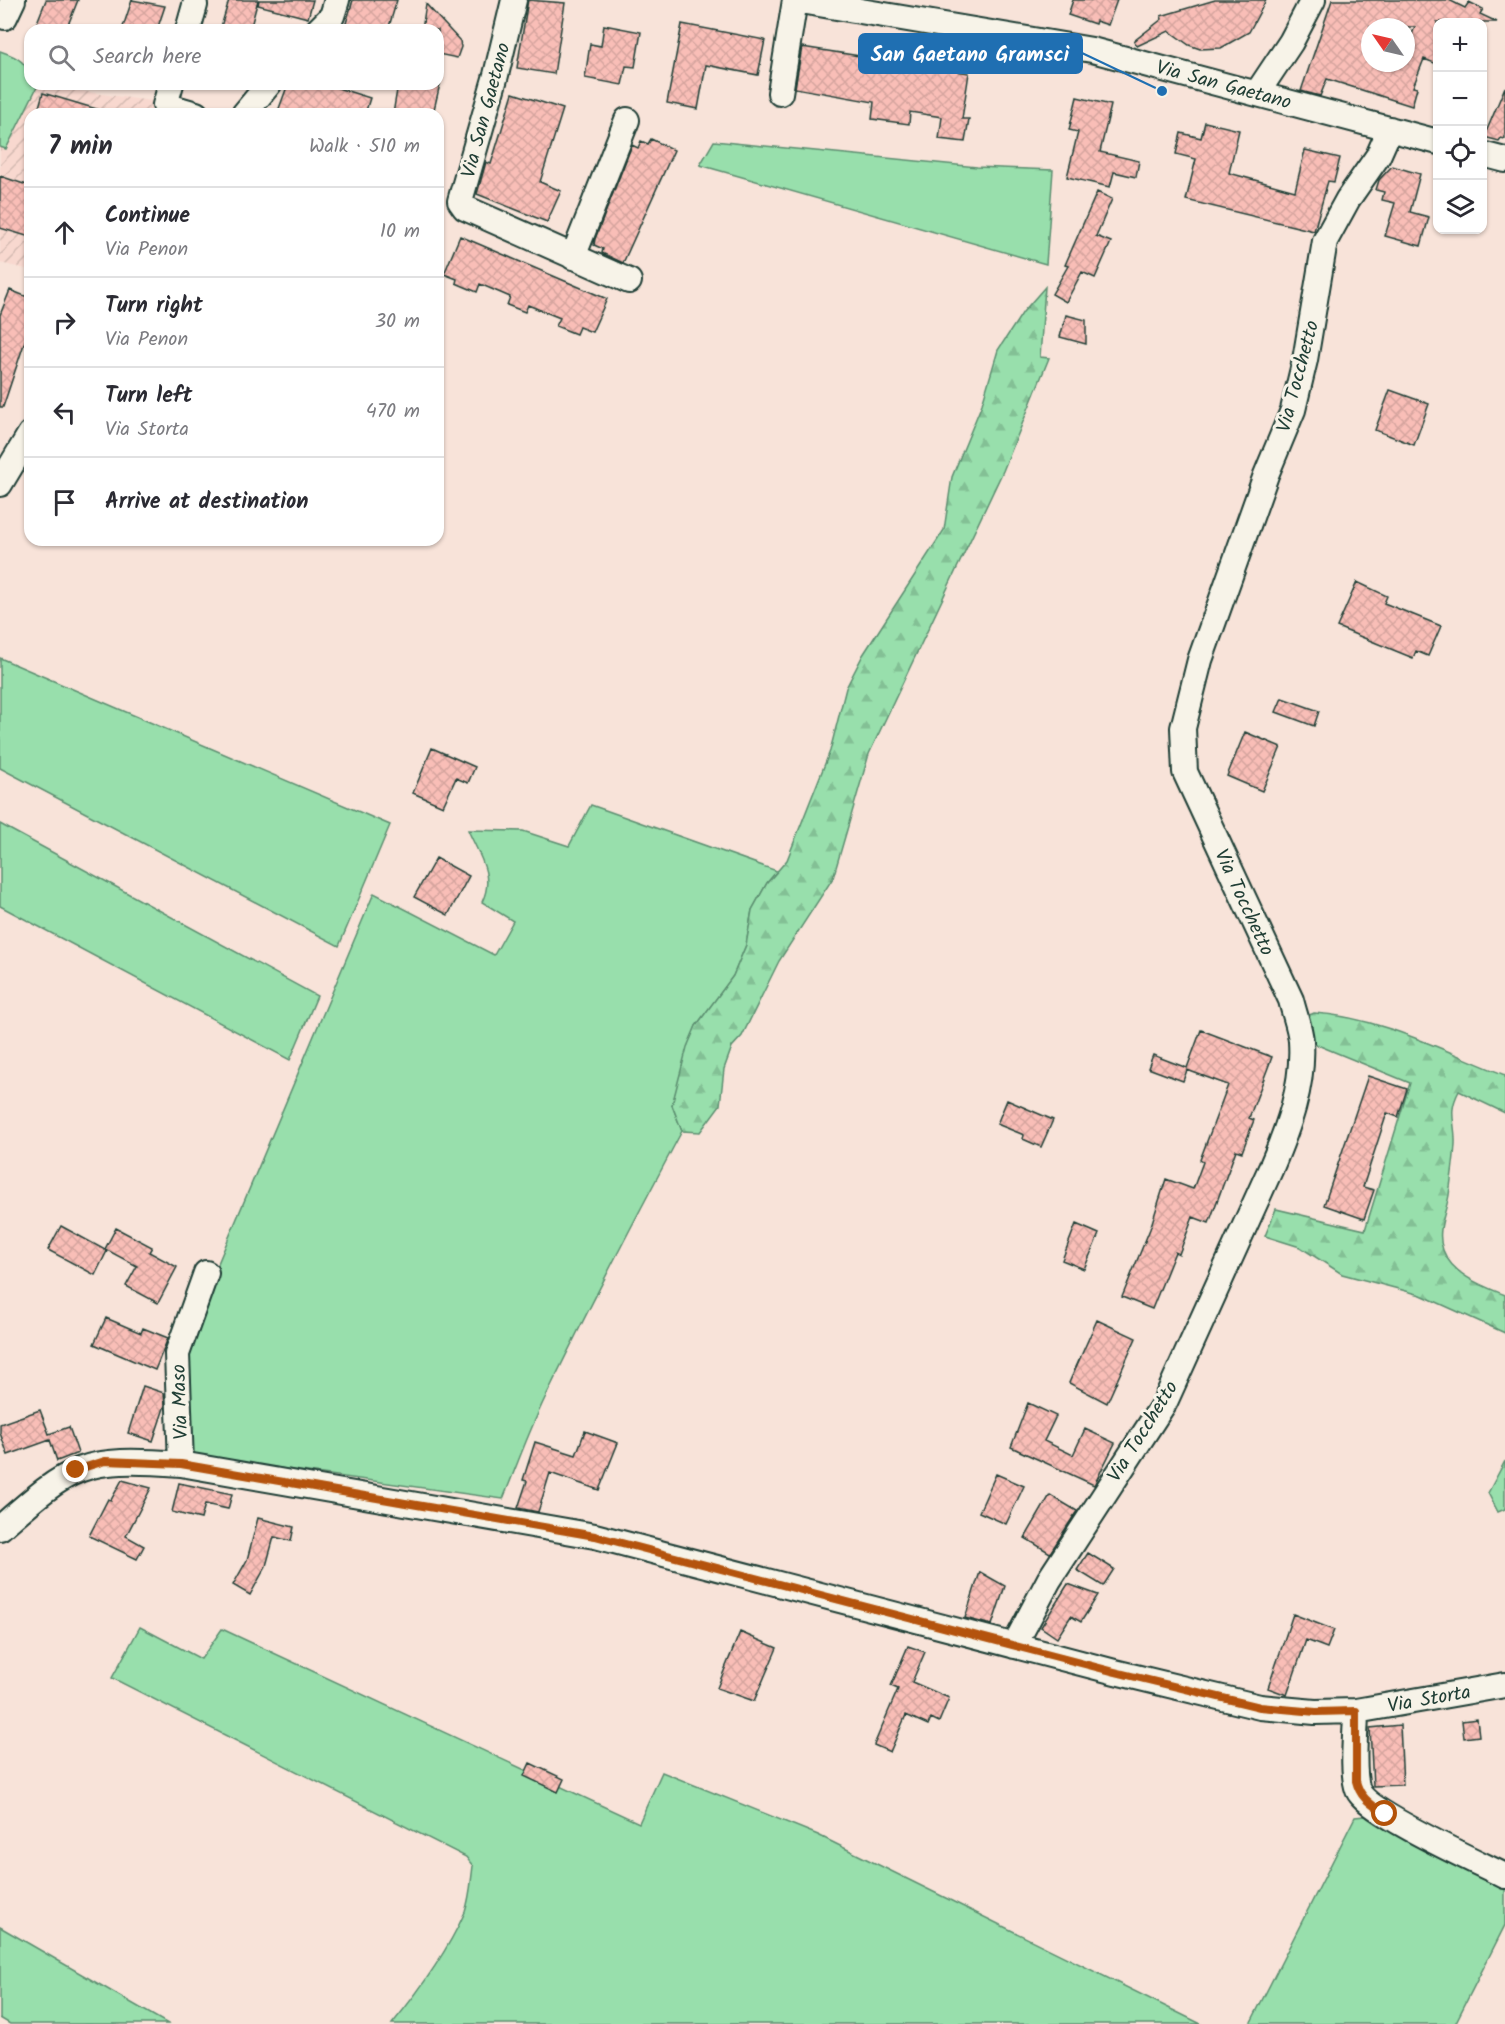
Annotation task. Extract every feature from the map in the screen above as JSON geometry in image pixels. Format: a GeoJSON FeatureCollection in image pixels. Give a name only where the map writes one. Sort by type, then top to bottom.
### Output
{"type":"FeatureCollection","features":[{"type":"Feature","properties":{"kind":"street"},"geometry":{"type":"LineString","coordinates":[[324,24],[332,16],[337,0]]}},
{"type":"Feature","properties":{"kind":"street","name":"Via San Gaetano"},"geometry":{"type":"LineString","coordinates":[[514,0],[496,75],[460,201],[465,208],[629,281]]}},
{"type":"Feature","properties":{"kind":"street"},"geometry":{"type":"LineString","coordinates":[[780,93],[795,0]]}},
{"type":"Feature","properties":{"kind":"street","name":"Via San Gaetano"},"geometry":{"type":"LineString","coordinates":[[795,0],[822,2],[1092,50],[1433,141]]}},
{"type":"Feature","properties":{"kind":"street"},"geometry":{"type":"LineString","coordinates":[[1257,93],[1291,42],[1313,0]]}},
{"type":"Feature","properties":{"kind":"street"},"geometry":{"type":"LineString","coordinates":[[190,24],[195,5]]}},
{"type":"Feature","properties":{"kind":"street"},"geometry":{"type":"LineString","coordinates":[[169,90],[165,105],[175,108]]}},
{"type":"Feature","properties":{"kind":"street"},"geometry":{"type":"LineString","coordinates":[[249,108],[264,90]]}},
{"type":"Feature","properties":{"kind":"street"},"geometry":{"type":"LineString","coordinates":[[573,257],[627,120]]}},
{"type":"Feature","properties":{"kind":"street","name":"Via Tocchetto"},"geometry":{"type":"LineString","coordinates":[[1014,1646],[1049,1580],[1165,1402],[1271,1168],[1286,1131],[1298,1089],[1301,1040],[1291,1000],[1185,772],[1183,728],[1204,648],[1266,476],[1293,410],[1305,360],[1325,241],[1348,199],[1378,156],[1390,129]]}},
{"type":"Feature","properties":{"kind":"street"},"geometry":{"type":"LineString","coordinates":[[1487,155],[1505,160]]}},
{"type":"Feature","properties":{"kind":"street"},"geometry":{"type":"LineString","coordinates":[[0,484],[24,444]]}},
{"type":"Feature","properties":{"kind":"street","name":"Via Maso"},"geometry":{"type":"LineString","coordinates":[[181,1464],[177,1354],[206,1273]]}},
{"type":"Feature","properties":{"kind":"street","name":"Via Storta"},"geometry":{"type":"LineString","coordinates":[[0,1528],[60,1477],[91,1465],[117,1461],[181,1464],[595,1536],[1014,1646],[1260,1707],[1316,1712],[1356,1711],[1505,1685]]}},
{"type":"Feature","properties":{"kind":"street"},"geometry":{"type":"LineString","coordinates":[[1356,1711],[1356,1781],[1364,1799],[1385,1814],[1505,1876]]}},
{"type":"Feature","properties":{"kind":"shaded area"},"geometry":{"type":"Polygon","coordinates":[[[36,90],[73,90],[201,108],[27,108],[36,90]]]}},
{"type":"Feature","properties":{"kind":"shaded area"},"geometry":{"type":"Polygon","coordinates":[[[24,114],[24,269],[0,263],[0,147],[7,149],[24,114]]]}},
{"type":"Feature","properties":{"kind":"green space"},"geometry":{"type":"Polygon","coordinates":[[[0,51],[22,62],[24,65],[24,90],[36,90],[26,108],[24,108],[24,113],[6,149],[0,147],[0,51]]]}},
{"type":"Feature","properties":{"kind":"green space"},"geometry":{"type":"Polygon","coordinates":[[[714,141],[977,167],[1053,170],[1046,264],[700,165],[714,141]]]}},
{"type":"Feature","properties":{"kind":"green space"},"geometry":{"type":"Polygon","coordinates":[[[1045,287],[1040,357],[1049,358],[1003,471],[869,754],[833,878],[779,961],[742,1036],[732,1047],[724,1069],[720,1105],[700,1132],[682,1131],[672,1105],[687,1047],[696,1026],[733,976],[746,945],[752,910],[767,883],[787,860],[830,751],[846,688],[863,655],[944,530],[952,477],[982,404],[998,350],[1023,312],[1045,287]]]}},
{"type":"Feature","properties":{"kind":"green space"},"geometry":{"type":"Polygon","coordinates":[[[0,658],[390,825],[339,946],[0,768],[0,658]]]}},
{"type":"Feature","properties":{"kind":"green space"},"geometry":{"type":"Polygon","coordinates":[[[591,805],[777,871],[767,883],[752,910],[746,945],[733,976],[696,1026],[672,1105],[682,1131],[597,1292],[542,1403],[503,1499],[192,1456],[186,1358],[211,1280],[374,893],[494,955],[513,921],[482,902],[486,892],[486,874],[481,857],[468,830],[523,831],[569,846],[591,805]]]}},
{"type":"Feature","properties":{"kind":"green space"},"geometry":{"type":"Polygon","coordinates":[[[0,824],[317,996],[290,1060],[0,906],[0,824]]]}},
{"type":"Feature","properties":{"kind":"green space"},"geometry":{"type":"Polygon","coordinates":[[[1314,1013],[1339,1016],[1387,1028],[1505,1075],[1505,1113],[1459,1091],[1455,1099],[1453,1106],[1454,1157],[1449,1195],[1442,1222],[1441,1243],[1447,1259],[1461,1273],[1505,1295],[1505,1333],[1421,1295],[1342,1274],[1300,1247],[1265,1236],[1276,1209],[1365,1230],[1410,1083],[1298,1037],[1300,1019],[1314,1013]]]}},
{"type":"Feature","properties":{"kind":"green space"},"geometry":{"type":"Polygon","coordinates":[[[1505,1461],[1505,1509],[1498,1512],[1488,1493],[1505,1461]]]}},
{"type":"Feature","properties":{"kind":"green space"},"geometry":{"type":"Polygon","coordinates":[[[140,1627],[201,1659],[222,1629],[639,1823],[662,1772],[818,1835],[1201,2024],[392,2024],[413,1998],[458,1927],[467,1907],[473,1866],[466,1857],[112,1678],[140,1627]]]}},
{"type":"Feature","properties":{"kind":"green space"},"geometry":{"type":"Polygon","coordinates":[[[1385,1814],[1505,1876],[1505,1925],[1455,2024],[1250,2024],[1355,1817],[1385,1814]]]}},
{"type":"Feature","properties":{"kind":"green space"},"geometry":{"type":"Polygon","coordinates":[[[0,1927],[168,2024],[10,2024],[0,2018],[0,1927]]]}},
{"type":"Feature","properties":{"kind":"building"},"geometry":{"type":"Polygon","coordinates":[[[46,0],[78,0],[68,24],[36,24],[46,0]]]}},
{"type":"Feature","properties":{"kind":"building"},"geometry":{"type":"Polygon","coordinates":[[[132,0],[165,6],[159,24],[124,24],[132,0]]]}},
{"type":"Feature","properties":{"kind":"building"},"geometry":{"type":"Polygon","coordinates":[[[229,0],[258,0],[252,24],[222,24],[229,0]]]}},
{"type":"Feature","properties":{"kind":"building"},"geometry":{"type":"Polygon","coordinates":[[[259,0],[313,0],[308,18],[258,5],[259,0]]]}},
{"type":"Feature","properties":{"kind":"building"},"geometry":{"type":"Polygon","coordinates":[[[353,0],[397,0],[390,24],[346,24],[353,0]]]}},
{"type":"Feature","properties":{"kind":"building"},"geometry":{"type":"Polygon","coordinates":[[[528,0],[565,3],[554,74],[517,68],[528,0]]]}},
{"type":"Feature","properties":{"kind":"building"},"geometry":{"type":"Polygon","coordinates":[[[1073,0],[1117,0],[1108,25],[1096,21],[1095,24],[1068,15],[1073,0]]]}},
{"type":"Feature","properties":{"kind":"building"},"geometry":{"type":"Polygon","coordinates":[[[1215,0],[1266,0],[1249,32],[1221,48],[1200,49],[1189,45],[1169,31],[1137,46],[1134,41],[1162,19],[1161,16],[1215,0]]]}},
{"type":"Feature","properties":{"kind":"building"},"geometry":{"type":"Polygon","coordinates":[[[1332,0],[1449,0],[1465,8],[1469,2],[1483,9],[1480,14],[1497,22],[1487,22],[1487,18],[1433,18],[1433,62],[1424,59],[1413,87],[1417,88],[1412,106],[1327,79],[1320,96],[1301,91],[1332,0]]]}},
{"type":"Feature","properties":{"kind":"building"},"geometry":{"type":"Polygon","coordinates":[[[426,4],[460,41],[461,47],[457,58],[444,55],[444,24],[423,24],[426,4]]]}},
{"type":"Feature","properties":{"kind":"building"},"geometry":{"type":"Polygon","coordinates":[[[682,24],[765,40],[758,75],[706,65],[698,109],[667,103],[682,24]]]}},
{"type":"Feature","properties":{"kind":"building"},"geometry":{"type":"Polygon","coordinates":[[[604,25],[641,32],[635,67],[626,66],[622,85],[585,78],[590,44],[601,46],[604,25]]]}},
{"type":"Feature","properties":{"kind":"building"},"geometry":{"type":"Polygon","coordinates":[[[802,47],[969,73],[962,119],[969,119],[965,142],[939,139],[942,117],[910,112],[909,124],[872,119],[874,102],[795,88],[802,47]]]}},
{"type":"Feature","properties":{"kind":"building"},"geometry":{"type":"Polygon","coordinates":[[[1505,87],[1505,139],[1501,138],[1499,141],[1487,138],[1487,130],[1505,87]]]}},
{"type":"Feature","properties":{"kind":"building"},"geometry":{"type":"Polygon","coordinates":[[[286,90],[344,90],[370,98],[367,108],[279,108],[286,90]]]}},
{"type":"Feature","properties":{"kind":"building"},"geometry":{"type":"Polygon","coordinates":[[[397,90],[439,90],[434,108],[394,108],[397,90]]]}},
{"type":"Feature","properties":{"kind":"building"},"geometry":{"type":"Polygon","coordinates":[[[43,93],[93,108],[39,108],[43,93]]]}},
{"type":"Feature","properties":{"kind":"building"},"geometry":{"type":"Polygon","coordinates":[[[513,93],[563,109],[540,182],[561,191],[547,222],[477,194],[486,162],[491,164],[513,93]]]}},
{"type":"Feature","properties":{"kind":"building"},"geometry":{"type":"Polygon","coordinates":[[[1077,97],[1111,105],[1100,152],[1139,161],[1136,177],[1114,172],[1110,187],[1067,177],[1078,132],[1069,130],[1077,97]]]}},
{"type":"Feature","properties":{"kind":"building"},"geometry":{"type":"Polygon","coordinates":[[[1205,122],[1239,130],[1229,173],[1295,191],[1305,150],[1340,158],[1334,182],[1328,181],[1314,231],[1186,200],[1196,159],[1176,154],[1181,133],[1201,138],[1205,122]]]}},
{"type":"Feature","properties":{"kind":"building"},"geometry":{"type":"Polygon","coordinates":[[[651,139],[674,150],[623,263],[602,253],[603,249],[594,245],[595,239],[632,145],[638,148],[641,141],[648,144],[651,139]]]}},
{"type":"Feature","properties":{"kind":"building"},"geometry":{"type":"Polygon","coordinates":[[[1392,166],[1420,174],[1410,212],[1429,217],[1421,246],[1385,236],[1395,203],[1382,200],[1384,192],[1376,190],[1379,180],[1392,166]]]}},
{"type":"Feature","properties":{"kind":"building"},"geometry":{"type":"Polygon","coordinates":[[[0,176],[24,184],[24,235],[0,228],[0,176]]]}},
{"type":"Feature","properties":{"kind":"building"},"geometry":{"type":"Polygon","coordinates":[[[1097,192],[1112,199],[1096,236],[1111,242],[1095,278],[1082,272],[1066,302],[1052,294],[1068,266],[1065,265],[1097,192]]]}},
{"type":"Feature","properties":{"kind":"building"},"geometry":{"type":"Polygon","coordinates":[[[460,236],[607,299],[592,332],[579,327],[576,334],[556,326],[560,318],[528,305],[525,312],[507,305],[510,297],[480,284],[477,292],[456,283],[457,279],[444,274],[460,236]]]}},
{"type":"Feature","properties":{"kind":"building"},"geometry":{"type":"Polygon","coordinates":[[[10,290],[24,296],[24,344],[3,407],[0,407],[0,315],[10,290]]]}},
{"type":"Feature","properties":{"kind":"building"},"geometry":{"type":"Polygon","coordinates":[[[1066,315],[1086,320],[1086,344],[1060,337],[1066,315]]]}},
{"type":"Feature","properties":{"kind":"building"},"geometry":{"type":"Polygon","coordinates":[[[1390,390],[1429,404],[1414,445],[1375,430],[1390,390]]]}},
{"type":"Feature","properties":{"kind":"building"},"geometry":{"type":"Polygon","coordinates":[[[1357,582],[1387,596],[1384,603],[1441,626],[1428,656],[1416,651],[1413,658],[1337,627],[1357,582]]]}},
{"type":"Feature","properties":{"kind":"building"},"geometry":{"type":"Polygon","coordinates":[[[1282,698],[1319,711],[1314,726],[1276,712],[1282,698]]]}},
{"type":"Feature","properties":{"kind":"building"},"geometry":{"type":"Polygon","coordinates":[[[1245,732],[1281,747],[1262,791],[1227,776],[1245,732]]]}},
{"type":"Feature","properties":{"kind":"building"},"geometry":{"type":"Polygon","coordinates":[[[432,748],[475,767],[468,783],[456,778],[443,806],[413,793],[432,748]]]}},
{"type":"Feature","properties":{"kind":"building"},"geometry":{"type":"Polygon","coordinates":[[[436,858],[469,876],[448,915],[414,897],[436,858]]]}},
{"type":"Feature","properties":{"kind":"building"},"geometry":{"type":"Polygon","coordinates":[[[1201,1030],[1272,1057],[1249,1118],[1254,1120],[1242,1152],[1236,1150],[1209,1223],[1193,1217],[1179,1254],[1175,1252],[1152,1309],[1122,1297],[1150,1229],[1166,1179],[1193,1189],[1203,1162],[1200,1160],[1228,1085],[1187,1070],[1183,1081],[1148,1068],[1153,1055],[1187,1068],[1201,1030]]]}},
{"type":"Feature","properties":{"kind":"building"},"geometry":{"type":"Polygon","coordinates":[[[1368,1076],[1407,1089],[1398,1117],[1387,1113],[1363,1187],[1374,1190],[1364,1219],[1324,1205],[1368,1076]]]}},
{"type":"Feature","properties":{"kind":"building"},"geometry":{"type":"Polygon","coordinates":[[[1007,1100],[1053,1120],[1041,1147],[1023,1139],[1024,1135],[997,1124],[1007,1100]]]}},
{"type":"Feature","properties":{"kind":"building"},"geometry":{"type":"Polygon","coordinates":[[[1076,1224],[1099,1234],[1084,1269],[1062,1260],[1076,1224]]]}},
{"type":"Feature","properties":{"kind":"building"},"geometry":{"type":"Polygon","coordinates":[[[61,1226],[107,1251],[95,1275],[48,1250],[61,1226]]]}},
{"type":"Feature","properties":{"kind":"building"},"geometry":{"type":"Polygon","coordinates":[[[116,1228],[152,1247],[149,1252],[177,1267],[158,1303],[126,1286],[137,1266],[105,1249],[116,1228]]]}},
{"type":"Feature","properties":{"kind":"building"},"geometry":{"type":"Polygon","coordinates":[[[106,1318],[141,1333],[143,1328],[168,1338],[155,1370],[94,1344],[106,1318]]]}},
{"type":"Feature","properties":{"kind":"building"},"geometry":{"type":"Polygon","coordinates":[[[1097,1320],[1136,1338],[1107,1403],[1069,1383],[1097,1320]]]}},
{"type":"Feature","properties":{"kind":"building"},"geometry":{"type":"Polygon","coordinates":[[[143,1386],[164,1393],[165,1405],[153,1441],[128,1433],[143,1386]]]}},
{"type":"Feature","properties":{"kind":"building"},"geometry":{"type":"Polygon","coordinates":[[[1028,1403],[1056,1416],[1044,1441],[1073,1455],[1085,1429],[1115,1443],[1094,1485],[1011,1447],[1028,1403]]]}},
{"type":"Feature","properties":{"kind":"building"},"geometry":{"type":"Polygon","coordinates":[[[40,1410],[49,1434],[69,1427],[78,1453],[57,1461],[50,1440],[8,1455],[0,1433],[0,1424],[40,1410]]]}},
{"type":"Feature","properties":{"kind":"building"},"geometry":{"type":"Polygon","coordinates":[[[585,1431],[618,1443],[599,1490],[550,1473],[538,1512],[518,1508],[527,1481],[523,1480],[535,1442],[576,1455],[585,1431]]]}},
{"type":"Feature","properties":{"kind":"building"},"geometry":{"type":"Polygon","coordinates":[[[996,1474],[1024,1486],[1006,1524],[979,1512],[996,1474]]]}},
{"type":"Feature","properties":{"kind":"building"},"geometry":{"type":"Polygon","coordinates":[[[122,1480],[151,1488],[126,1536],[144,1546],[137,1559],[89,1536],[108,1499],[111,1500],[122,1480]]]}},
{"type":"Feature","properties":{"kind":"building"},"geometry":{"type":"Polygon","coordinates":[[[179,1483],[232,1494],[228,1509],[205,1504],[201,1519],[172,1512],[179,1483]]]}},
{"type":"Feature","properties":{"kind":"building"},"geometry":{"type":"Polygon","coordinates":[[[1050,1495],[1077,1511],[1050,1553],[1025,1538],[1050,1495]]]}},
{"type":"Feature","properties":{"kind":"building"},"geometry":{"type":"Polygon","coordinates":[[[258,1518],[294,1527],[291,1541],[274,1537],[266,1566],[250,1595],[233,1585],[247,1560],[258,1518]]]}},
{"type":"Feature","properties":{"kind":"building"},"geometry":{"type":"Polygon","coordinates":[[[1088,1553],[1114,1569],[1103,1586],[1077,1570],[1088,1553]]]}},
{"type":"Feature","properties":{"kind":"building"},"geometry":{"type":"Polygon","coordinates":[[[980,1572],[1005,1586],[992,1625],[965,1618],[980,1572]]]}},
{"type":"Feature","properties":{"kind":"building"},"geometry":{"type":"Polygon","coordinates":[[[1068,1584],[1098,1595],[1081,1622],[1071,1616],[1057,1638],[1041,1627],[1068,1584]]]}},
{"type":"Feature","properties":{"kind":"building"},"geometry":{"type":"Polygon","coordinates":[[[1293,1614],[1334,1630],[1327,1648],[1306,1640],[1287,1695],[1268,1688],[1293,1614]]]}},
{"type":"Feature","properties":{"kind":"building"},"geometry":{"type":"Polygon","coordinates":[[[740,1632],[777,1648],[754,1701],[717,1688],[740,1632]]]}},
{"type":"Feature","properties":{"kind":"building"},"geometry":{"type":"Polygon","coordinates":[[[908,1646],[925,1652],[912,1682],[949,1698],[939,1722],[931,1718],[928,1725],[906,1715],[890,1752],[874,1745],[898,1689],[891,1686],[908,1646]]]}},
{"type":"Feature","properties":{"kind":"building"},"geometry":{"type":"Polygon","coordinates":[[[1477,1719],[1479,1736],[1464,1738],[1462,1721],[1477,1719]]]}},
{"type":"Feature","properties":{"kind":"building"},"geometry":{"type":"Polygon","coordinates":[[[1400,1725],[1403,1785],[1373,1786],[1370,1728],[1400,1725]]]}},
{"type":"Feature","properties":{"kind":"building"},"geometry":{"type":"Polygon","coordinates":[[[530,1763],[564,1779],[558,1792],[524,1776],[530,1763]]]}},
{"type":"Feature","properties":{"kind":"place","name":"San Gaetano Gramsci"},"geometry":{"type":"Point","coordinates":[1162,91]}},
{"type":"Feature","properties":{"kind":"route"},"geometry":{"type":"LineString","coordinates":[[76,1470],[105,1461],[181,1464],[428,1504],[595,1536],[1115,1672],[1260,1707],[1316,1712],[1356,1711],[1358,1791],[1364,1799],[1385,1814]]}}]}
